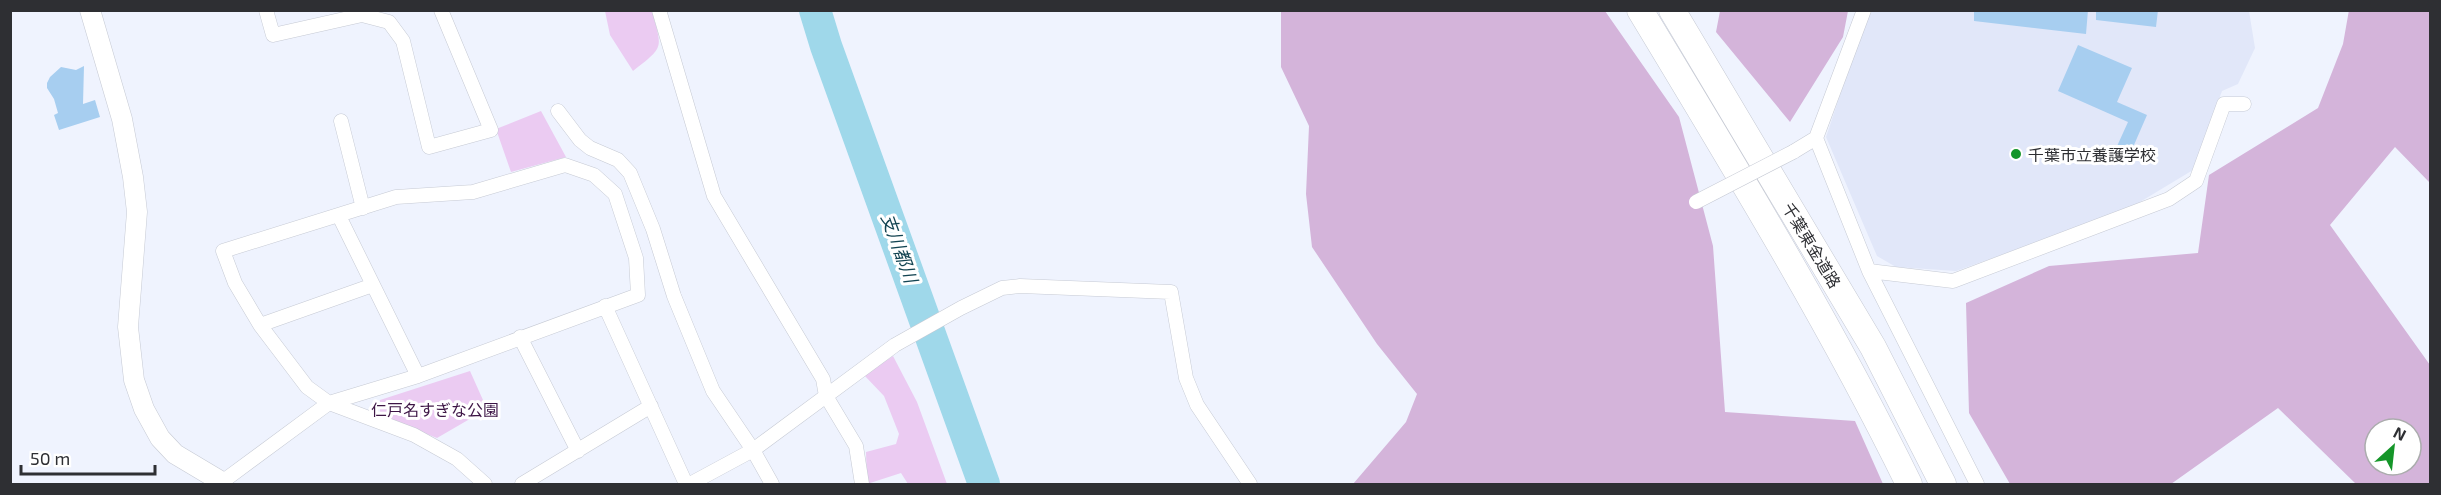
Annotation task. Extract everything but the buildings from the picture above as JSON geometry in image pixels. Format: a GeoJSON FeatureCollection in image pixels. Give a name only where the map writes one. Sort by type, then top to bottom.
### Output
{"type":"FeatureCollection","features":[{"type":"Feature","properties":{"kind":"highway","name":"千葉東金道路"},"geometry":{"type":"LineString","coordinates":[[1640,10],[1774,234],[1875,417],[1908,484]]}},
{"type":"Feature","properties":{"kind":"highway","name":"千葉東金道路"},"geometry":{"type":"LineString","coordinates":[[1672,10],[1873,347],[1943,484]]}},
{"type":"Feature","properties":{"kind":"street"},"geometry":{"type":"LineString","coordinates":[[90,10],[122,119],[133,177],[137,212],[128,327],[134,380],[144,409],[160,438],[175,454],[223,483],[329,403],[418,376],[638,295],[636,258],[615,194],[594,175],[566,165],[473,192],[396,196],[223,251],[236,283],[260,325],[307,387],[329,403],[414,435],[458,459],[485,484]]}},
{"type":"Feature","properties":{"kind":"street"},"geometry":{"type":"LineString","coordinates":[[266,10],[273,35],[361,13],[389,22],[403,41],[429,147],[491,130],[441,10]]}},
{"type":"Feature","properties":{"kind":"street"},"geometry":{"type":"LineString","coordinates":[[659,10],[714,196],[823,379],[826,396],[855,446],[862,484]]}},
{"type":"Feature","properties":{"kind":"street"},"geometry":{"type":"LineString","coordinates":[[1696,202],[1816,138],[1864,10]]}},
{"type":"Feature","properties":{"kind":"street"},"geometry":{"type":"LineString","coordinates":[[1869,272],[1953,281],[2169,199],[2196,181],[2224,104],[2244,104]]}},
{"type":"Feature","properties":{"kind":"street"},"geometry":{"type":"LineString","coordinates":[[558,111],[585,144],[618,160],[630,173],[653,229],[674,297],[713,391],[753,450],[772,484]]}},
{"type":"Feature","properties":{"kind":"street"},"geometry":{"type":"LineString","coordinates":[[340,121],[363,208]]}},
{"type":"Feature","properties":{"kind":"street"},"geometry":{"type":"LineString","coordinates":[[1816,138],[1869,272],[1977,484]]}},
{"type":"Feature","properties":{"kind":"street"},"geometry":{"type":"LineString","coordinates":[[339,216],[418,376]]}},
{"type":"Feature","properties":{"kind":"street"},"geometry":{"type":"LineString","coordinates":[[260,325],[373,285]]}},
{"type":"Feature","properties":{"kind":"street"},"geometry":{"type":"LineString","coordinates":[[605,306],[688,484],[753,450],[895,345],[1002,288],[1020,286],[1172,292],[1186,378],[1197,405],[1250,484]]}},
{"type":"Feature","properties":{"kind":"street"},"geometry":{"type":"LineString","coordinates":[[520,337],[578,451]]}},
{"type":"Feature","properties":{"kind":"street"},"geometry":{"type":"LineString","coordinates":[[522,484],[651,406]]}},
{"type":"Feature","properties":{"kind":"shaded area"},"geometry":{"type":"Polygon","coordinates":[[[2349,10],[2430,11],[2430,183],[2395,147],[2330,225],[2430,365],[2430,484],[2356,484],[2278,408],[2171,484],[2010,484],[1969,413],[1966,303],[2049,266],[2198,253],[2209,175],[2318,108],[2343,44],[2349,10]]]}},
{"type":"Feature","properties":{"kind":"shaded area"},"geometry":{"type":"Polygon","coordinates":[[[1605,11],[1679,117],[1713,246],[1725,412],[1855,421],[1883,484],[1353,484],[1406,422],[1417,394],[1377,344],[1312,247],[1306,194],[1309,126],[1281,67],[1281,12],[1605,11]]]}},
{"type":"Feature","properties":{"kind":"shaded area"},"geometry":{"type":"Polygon","coordinates":[[[1720,11],[1848,11],[1843,37],[1790,122],[1716,32],[1720,11]]]}},
{"type":"Feature","properties":{"kind":"shaded area","name":"千葉市立養護学校"},"geometry":{"type":"Polygon","coordinates":[[[1868,11],[2249,11],[2255,48],[2238,84],[2222,91],[2193,170],[2125,211],[1956,271],[1896,267],[1877,256],[1826,137],[1868,11]]]}},
{"type":"Feature","properties":{"kind":"green space"},"geometry":{"type":"Polygon","coordinates":[[[605,11],[652,11],[658,33],[658,46],[651,56],[633,71],[610,35],[605,11]]]}},
{"type":"Feature","properties":{"kind":"green space"},"geometry":{"type":"Polygon","coordinates":[[[541,111],[566,157],[511,172],[496,129],[541,111]]]}},
{"type":"Feature","properties":{"kind":"green space"},"geometry":{"type":"Polygon","coordinates":[[[893,356],[917,402],[947,484],[908,484],[901,473],[867,484],[866,452],[896,444],[899,434],[884,396],[864,375],[893,356]]]}},
{"type":"Feature","properties":{"kind":"green space","name":"仁戸名すぎな公園"},"geometry":{"type":"Polygon","coordinates":[[[470,371],[487,409],[437,438],[380,416],[380,400],[470,371]]]}},
{"type":"Feature","properties":{"kind":"waterway","name":"支川都川"},"geometry":{"type":"LineString","coordinates":[[815,10],[984,484]]}},
{"type":"Feature","properties":{"kind":"place","name":"千葉市立養護学校"},"geometry":{"type":"Point","coordinates":[2016,154]}}]}
